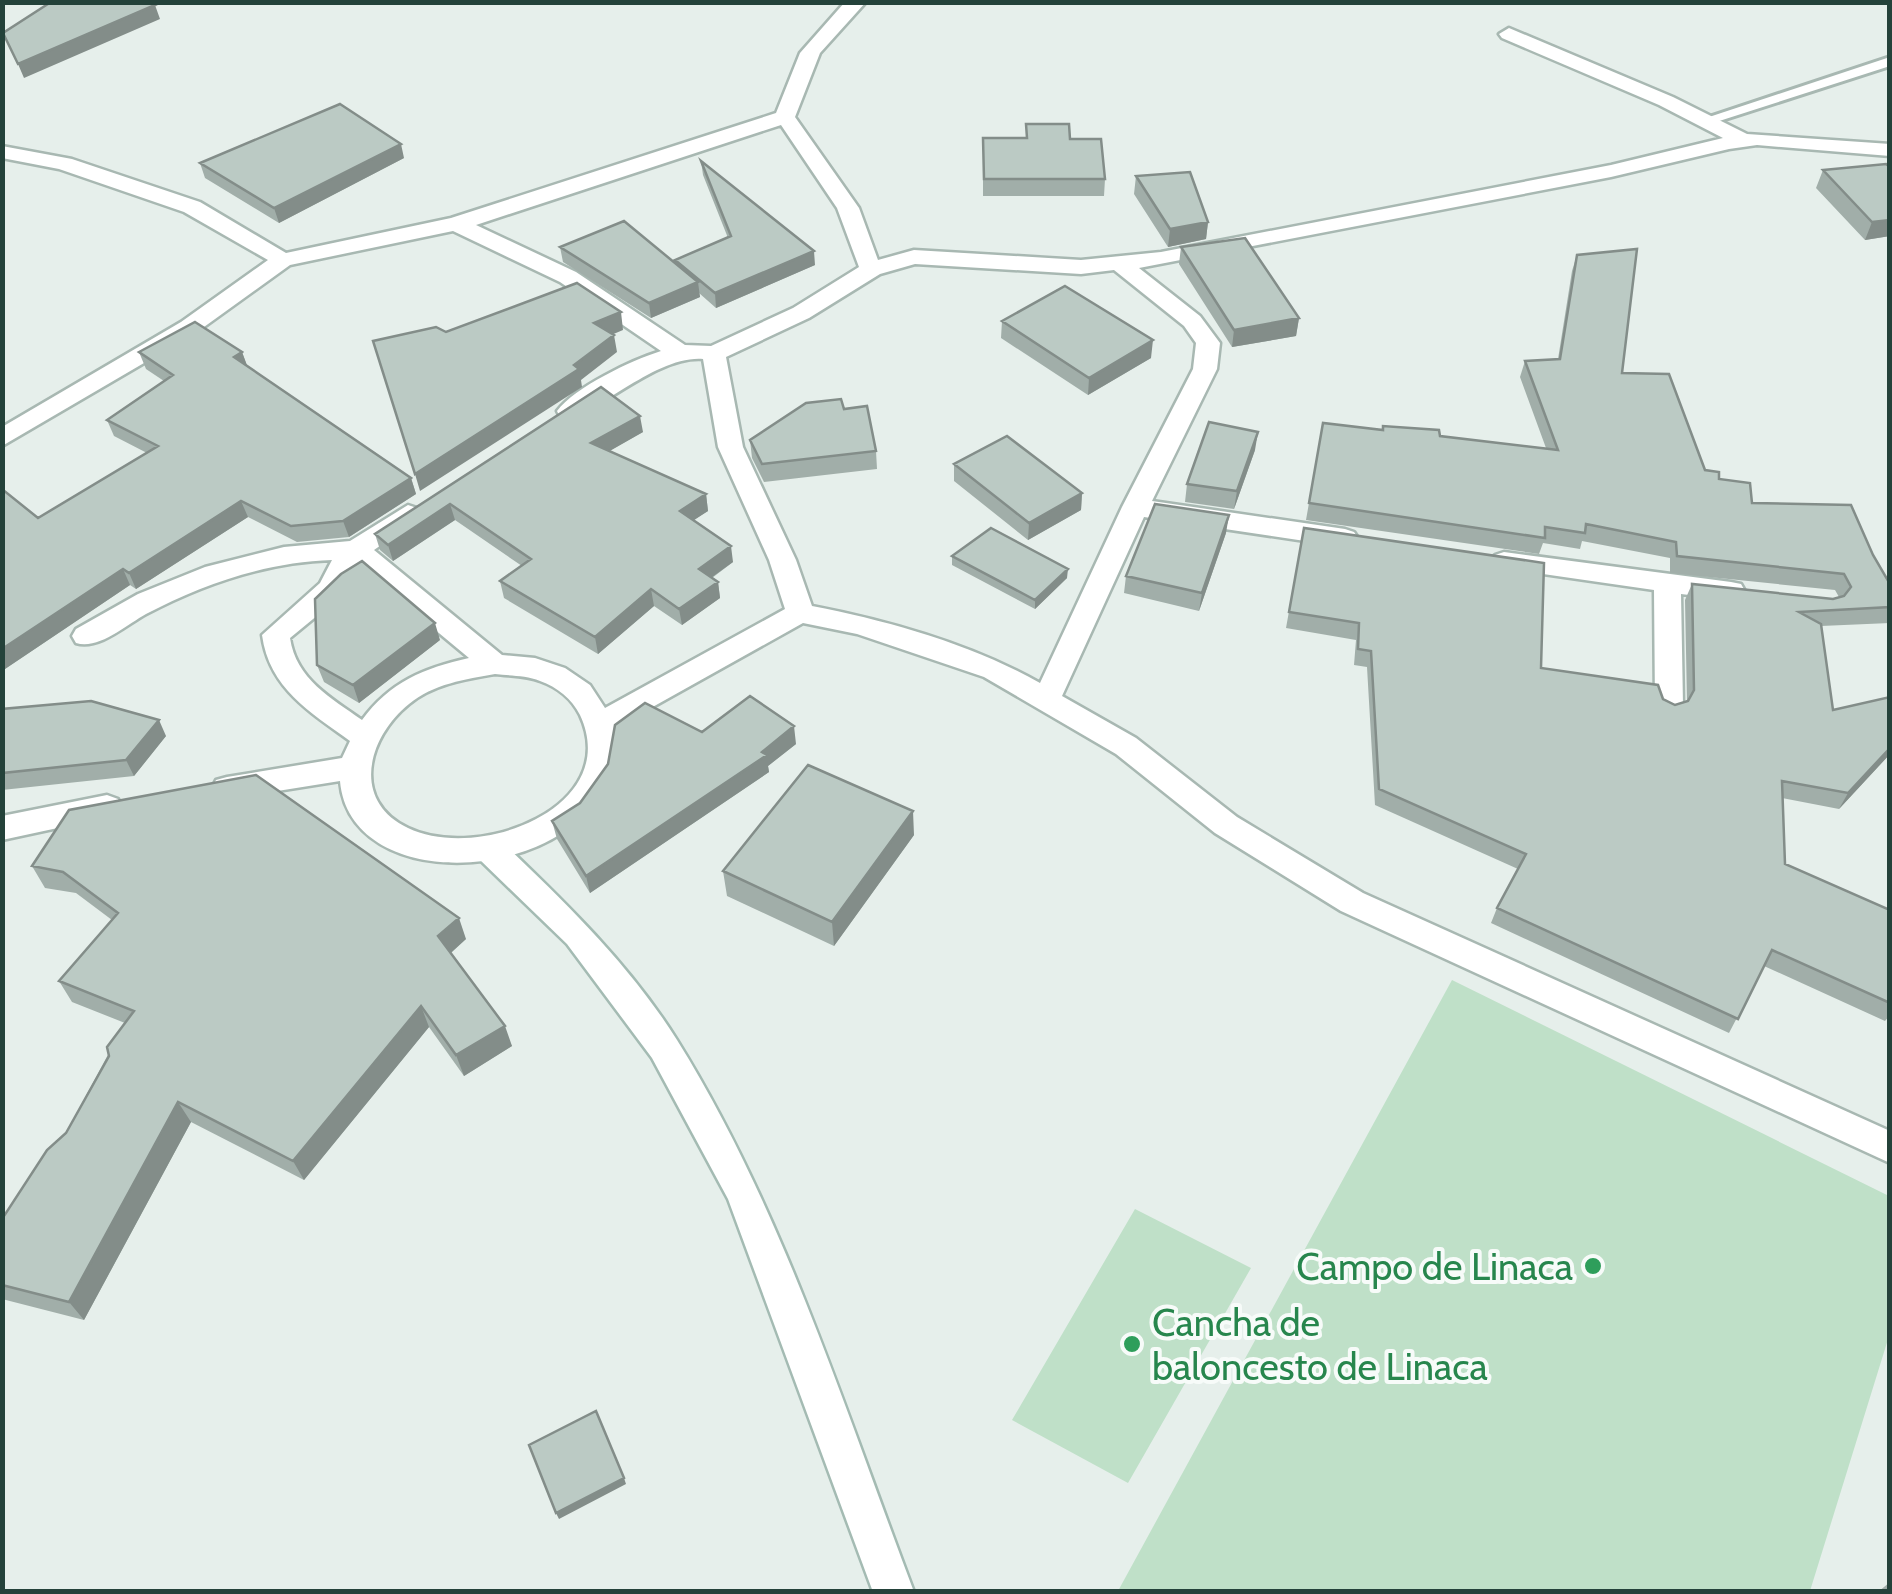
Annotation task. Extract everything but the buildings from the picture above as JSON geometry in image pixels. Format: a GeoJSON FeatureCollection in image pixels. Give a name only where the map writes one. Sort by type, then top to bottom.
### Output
{"type":"FeatureCollection","features":[{"type":"Feature","properties":{"kind":"street"},"geometry":{"type":"LineString","coordinates":[[785,116],[807,53],[829,25],[857,2]]}},
{"type":"Feature","properties":{"kind":"street"},"geometry":{"type":"LineString","coordinates":[[1510,34],[1708,120],[1744,141]]}},
{"type":"Feature","properties":{"kind":"street"},"geometry":{"type":"LineString","coordinates":[[2,438],[189,328],[283,260],[456,224],[785,116]]}},
{"type":"Feature","properties":{"kind":"street"},"geometry":{"type":"LineString","coordinates":[[785,116],[814,155],[860,232],[859,254],[872,269]]}},
{"type":"Feature","properties":{"kind":"street"},"geometry":{"type":"LineString","coordinates":[[551,422],[601,390],[677,351],[700,349],[714,354],[801,313],[872,269],[914,257],[1081,268],[1162,259],[1744,141],[1890,150]]}},
{"type":"Feature","properties":{"kind":"street"},"geometry":{"type":"LineString","coordinates":[[2,152],[64,164],[192,207],[283,260]]}},
{"type":"Feature","properties":{"kind":"street"},"geometry":{"type":"LineString","coordinates":[[456,224],[568,277],[677,351]]}},
{"type":"Feature","properties":{"kind":"street"},"geometry":{"type":"LineString","coordinates":[[1046,700],[1135,507],[1205,368],[1208,343],[1192,321],[1120,263]]}},
{"type":"Feature","properties":{"kind":"street"},"geometry":{"type":"LineString","coordinates":[[714,354],[725,428],[742,475],[791,577],[800,613]]}},
{"type":"Feature","properties":{"kind":"street"},"geometry":{"type":"LineString","coordinates":[[364,736],[292,682],[276,654],[276,635],[331,589],[356,550],[435,497]]}},
{"type":"Feature","properties":{"kind":"street"},"geometry":{"type":"LineString","coordinates":[[1135,507],[1372,542]]}},
{"type":"Feature","properties":{"kind":"street"},"geometry":{"type":"LineString","coordinates":[[86,636],[138,603],[225,571],[312,552],[356,550],[495,664]]}},
{"type":"Feature","properties":{"kind":"street"},"geometry":{"type":"LineString","coordinates":[[1470,556],[1766,595]]}},
{"type":"Feature","properties":{"kind":"street"},"geometry":{"type":"LineString","coordinates":[[1667,584],[1669,706]]}},
{"type":"Feature","properties":{"kind":"street"},"geometry":{"type":"LineString","coordinates":[[602,722],[800,613],[860,624],[994,670],[1126,746],[1226,825],[1352,902],[1890,1148]]}},
{"type":"Feature","properties":{"kind":"street"},"geometry":{"type":"LineString","coordinates":[[495,664],[543,670],[580,690],[602,722],[604,760],[582,799],[542,831],[490,850],[435,852],[389,835],[359,805],[352,768],[364,736],[400,695],[444,672],[495,664]]}},
{"type":"Feature","properties":{"kind":"street"},"geometry":{"type":"LineString","coordinates":[[206,792],[352,768]]}},
{"type":"Feature","properties":{"kind":"street"},"geometry":{"type":"LineString","coordinates":[[2,828],[137,802]]}},
{"type":"Feature","properties":{"kind":"street"},"geometry":{"type":"LineString","coordinates":[[490,850],[578,935],[664,1048],[744,1194],[894,1592]]}},
{"type":"Feature","properties":{"kind":"lane"},"geometry":{"type":"LineString","coordinates":[[1708,120],[1890,62]]}},
{"type":"Feature","properties":{"kind":"green space","name":"Campo de Linaca"},"geometry":{"type":"Polygon","coordinates":[[[1452,980],[1889,1196],[1889,1336],[1810,1591],[1118,1591],[1452,980]]]}},
{"type":"Feature","properties":{"kind":"green space","name":"Cancha de baloncesto de Linaca"},"geometry":{"type":"Polygon","coordinates":[[[1135,1209],[1251,1268],[1128,1483],[1012,1420],[1135,1209]]]}},
{"type":"Feature","properties":{"kind":"place","name":"Campo de Linaca"},"geometry":{"type":"Point","coordinates":[1593,1266]}},
{"type":"Feature","properties":{"kind":"place","name":"Cancha de baloncesto de Linaca"},"geometry":{"type":"Point","coordinates":[1132,1344]}}]}
